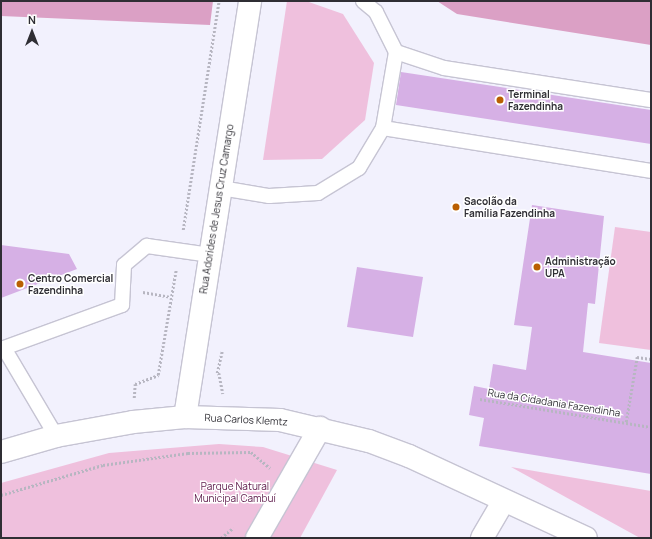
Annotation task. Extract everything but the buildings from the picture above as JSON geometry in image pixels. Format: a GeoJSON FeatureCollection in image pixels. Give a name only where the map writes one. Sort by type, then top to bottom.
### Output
{"type":"FeatureCollection","features":[{"type":"Feature","properties":{"kind":"main road","name":"Rua Adorides de Jesus Cruz Camargo"},"geometry":{"type":"LineString","coordinates":[[185,417],[250,1]]}},
{"type":"Feature","properties":{"kind":"main road","name":"Rua Carlos Klemtz"},"geometry":{"type":"LineString","coordinates":[[2,448],[56,436],[133,422],[185,417],[280,420],[320,428],[409,456],[502,502],[586,538]]}},
{"type":"Feature","properties":{"kind":"main road"},"geometry":{"type":"LineString","coordinates":[[257,538],[320,428]]}},
{"type":"Feature","properties":{"kind":"main road","name":"Rua Carlos Klemtz"},"geometry":{"type":"LineString","coordinates":[[502,502],[552,538]]}},
{"type":"Feature","properties":{"kind":"main road"},"geometry":{"type":"LineString","coordinates":[[482,538],[502,502]]}},
{"type":"Feature","properties":{"kind":"lane"},"geometry":{"type":"LineString","coordinates":[[221,188],[269,196],[318,193],[359,168],[383,128],[396,52],[376,12],[362,1]]}},
{"type":"Feature","properties":{"kind":"lane"},"geometry":{"type":"LineString","coordinates":[[396,52],[444,68],[651,100]]}},
{"type":"Feature","properties":{"kind":"lane"},"geometry":{"type":"LineString","coordinates":[[383,128],[651,171]]}},
{"type":"Feature","properties":{"kind":"lane"},"geometry":{"type":"LineString","coordinates":[[56,436],[3,349],[122,305],[124,265],[147,246],[180,248],[210,255]]}},
{"type":"Feature","properties":{"kind":"path"},"geometry":{"type":"LineString","coordinates":[[133,422],[135,384],[158,375],[220,1]]}},
{"type":"Feature","properties":{"kind":"path"},"geometry":{"type":"LineString","coordinates":[[123,289],[171,297]]}},
{"type":"Feature","properties":{"kind":"path","name":"Rua da Cidadania Fazendinha"},"geometry":{"type":"LineString","coordinates":[[626,422],[637,357],[651,359]]}},
{"type":"Feature","properties":{"kind":"path","name":"Rua da Cidadania Fazendinha"},"geometry":{"type":"LineString","coordinates":[[480,399],[651,426]]}},
{"type":"Feature","properties":{"kind":"path"},"geometry":{"type":"LineString","coordinates":[[1,495],[103,465],[188,453],[251,452],[289,482]]}},
{"type":"Feature","properties":{"kind":"green space"},"geometry":{"type":"Polygon","coordinates":[[[287,1],[306,1],[343,14],[374,63],[365,120],[322,159],[263,160],[287,1]]]}},
{"type":"Feature","properties":{"kind":"green space"},"geometry":{"type":"Polygon","coordinates":[[[615,227],[651,232],[651,350],[599,343],[615,227]]]}},
{"type":"Feature","properties":{"kind":"green space","name":"Parque Natural Municipal Cambuí"},"geometry":{"type":"Polygon","coordinates":[[[219,444],[263,447],[337,470],[300,538],[1,538],[1,483],[109,453],[219,444]]]}},
{"type":"Feature","properties":{"kind":"green space"},"geometry":{"type":"Polygon","coordinates":[[[511,467],[651,491],[651,538],[640,538],[511,467]]]}},
{"type":"Feature","properties":{"kind":"shaded area"},"geometry":{"type":"Polygon","coordinates":[[[1,1],[213,1],[210,25],[1,16],[1,1]]]}},
{"type":"Feature","properties":{"kind":"shaded area"},"geometry":{"type":"Polygon","coordinates":[[[437,1],[651,1],[651,45],[457,14],[437,1]]]}},
{"type":"Feature","properties":{"kind":"place","name":"Terminal Fazendinha"},"geometry":{"type":"Point","coordinates":[500,100]}},
{"type":"Feature","properties":{"kind":"place","name":"Sacolão da Família Fazendinha"},"geometry":{"type":"Point","coordinates":[456,207]}},
{"type":"Feature","properties":{"kind":"place","name":"Administração UPA"},"geometry":{"type":"Point","coordinates":[537,267]}},
{"type":"Feature","properties":{"kind":"place","name":"Centro Comercial Fazendinha"},"geometry":{"type":"Point","coordinates":[20,284]}}]}
